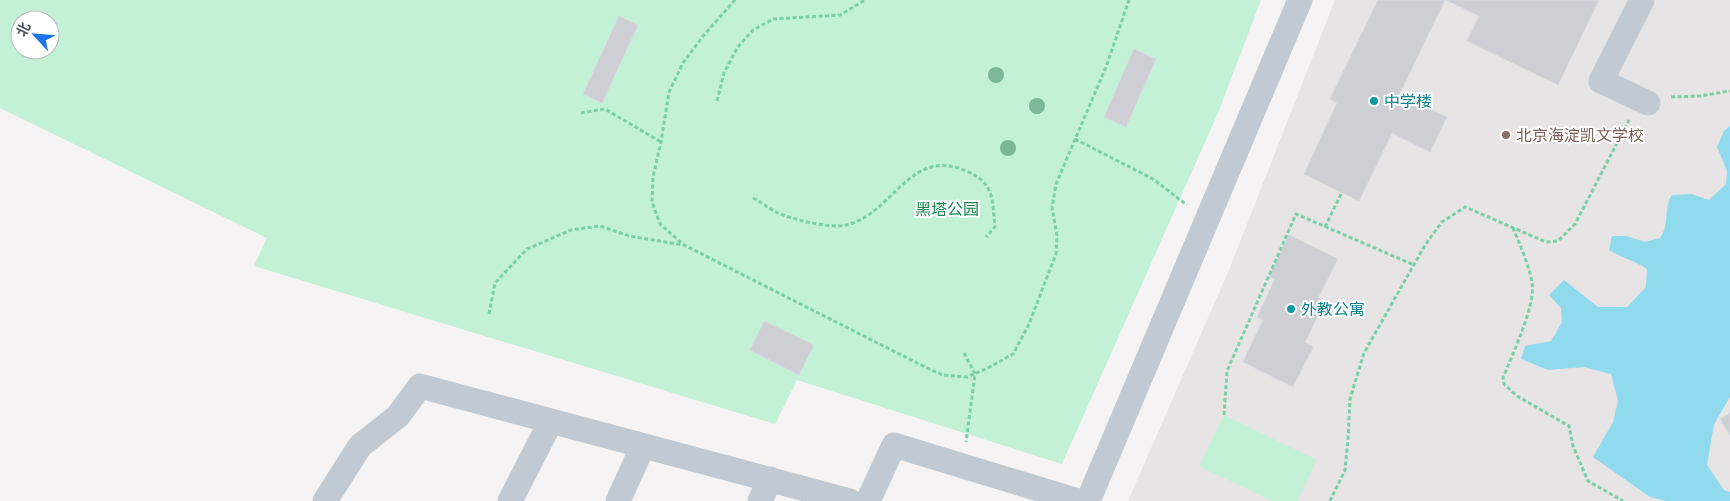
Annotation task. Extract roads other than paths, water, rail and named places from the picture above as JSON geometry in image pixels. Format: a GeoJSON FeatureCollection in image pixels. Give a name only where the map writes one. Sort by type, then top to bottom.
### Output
{"type":"FeatureCollection","features":[{"type":"Feature","properties":{"kind":"street"},"geometry":{"type":"LineString","coordinates":[[1088,501],[1300,0]]}},
{"type":"Feature","properties":{"kind":"street"},"geometry":{"type":"LineString","coordinates":[[1642,0],[1601,81],[1648,103]]}},
{"type":"Feature","properties":{"kind":"street"},"geometry":{"type":"LineString","coordinates":[[325,501],[360,446],[398,416],[420,386],[643,446],[765,490],[850,501]]}},
{"type":"Feature","properties":{"kind":"street"},"geometry":{"type":"LineString","coordinates":[[510,501],[551,421]]}},
{"type":"Feature","properties":{"kind":"street"},"geometry":{"type":"LineString","coordinates":[[868,501],[894,445],[1078,501]]}},
{"type":"Feature","properties":{"kind":"street"},"geometry":{"type":"LineString","coordinates":[[618,501],[643,446]]}},
{"type":"Feature","properties":{"kind":"water"},"geometry":{"type":"Polygon","coordinates":[[[1730,126],[1730,397],[1714,424],[1707,465],[1724,490],[1730,492],[1730,501],[1666,501],[1650,497],[1593,457],[1613,422],[1618,401],[1611,374],[1584,367],[1548,370],[1521,359],[1525,346],[1551,341],[1562,322],[1561,308],[1549,295],[1564,280],[1598,307],[1627,307],[1646,287],[1647,269],[1609,250],[1612,236],[1626,236],[1645,242],[1660,238],[1665,228],[1669,200],[1672,195],[1691,194],[1709,200],[1726,184],[1727,171],[1717,147],[1724,131],[1730,126]]]}},
{"type":"Feature","properties":{"kind":"place","name":"中学楼"},"geometry":{"type":"Point","coordinates":[1374,101]}},
{"type":"Feature","properties":{"kind":"place","name":"北京海淀凯文学校"},"geometry":{"type":"Point","coordinates":[1506,135]}},
{"type":"Feature","properties":{"kind":"place","name":"外教公寓"},"geometry":{"type":"Point","coordinates":[1291,309]}},
{"type":"Feature","properties":{"kind":"park label","name":"黑塔公园"},"geometry":{"type":"Point","coordinates":[947,209]}}]}
